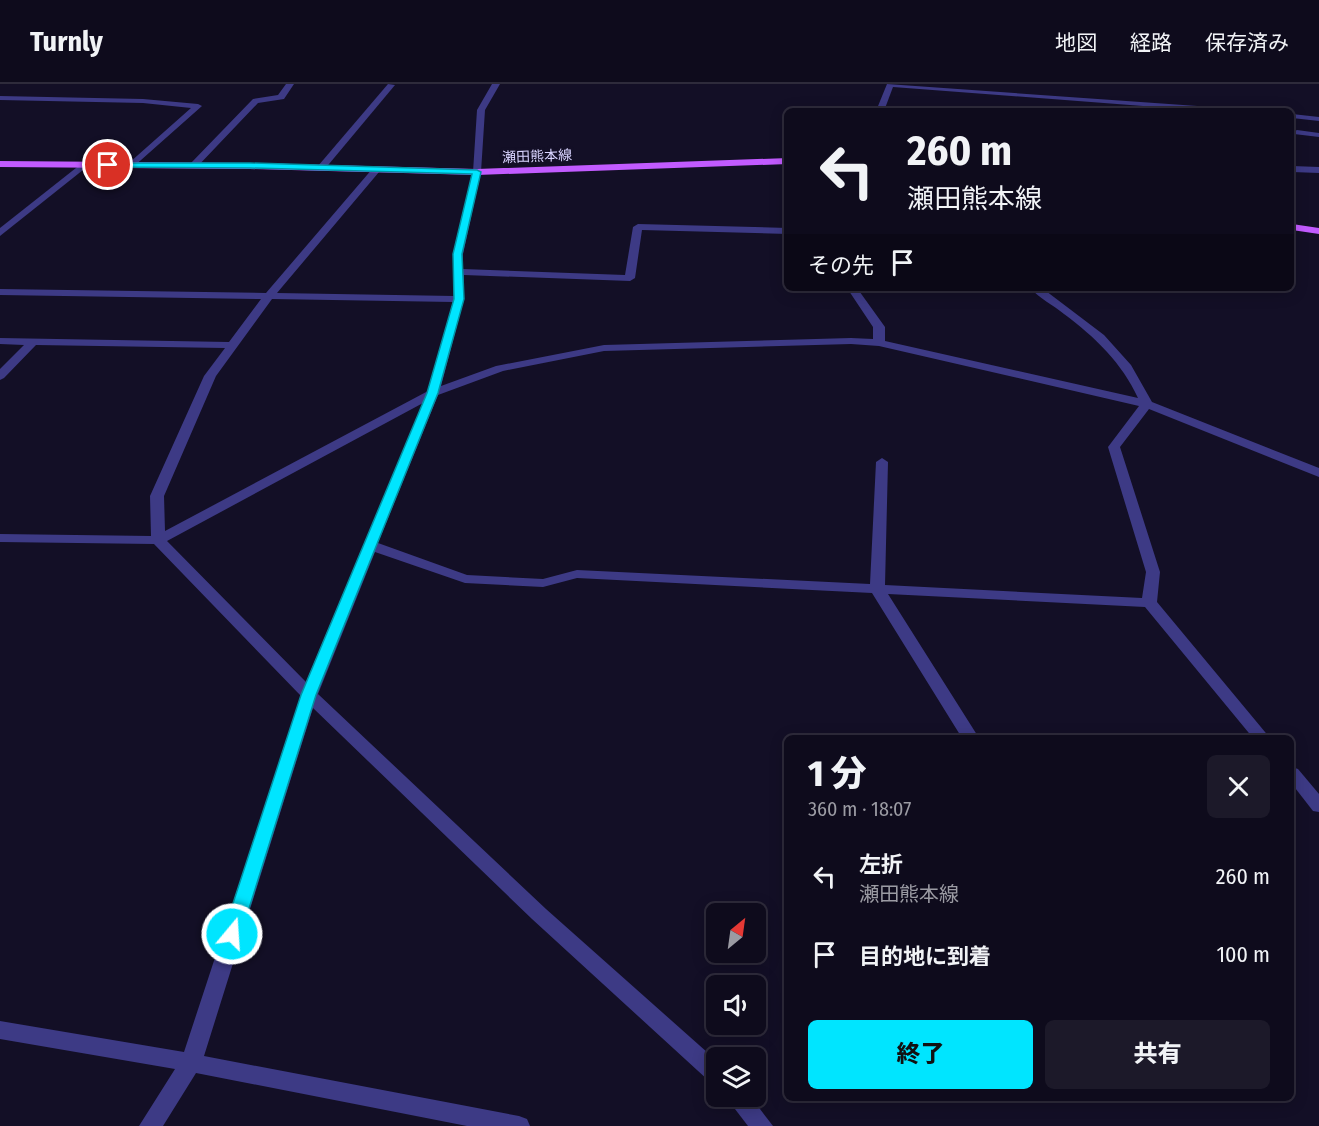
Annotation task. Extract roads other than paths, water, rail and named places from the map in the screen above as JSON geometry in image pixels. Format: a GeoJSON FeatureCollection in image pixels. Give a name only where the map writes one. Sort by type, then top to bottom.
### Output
{"type":"FeatureCollection","features":[{"type":"Feature","properties":{"kind":"main road","name":"瀬田熊本線"},"geometry":{"type":"LineString","coordinates":[[0,164],[477,172],[784,160]]}},
{"type":"Feature","properties":{"kind":"main road"},"geometry":{"type":"LineString","coordinates":[[1294,227],[1319,231]]}},
{"type":"Feature","properties":{"kind":"street"},"geometry":{"type":"LineString","coordinates":[[193,166],[256,101],[281,97],[290,84]]}},
{"type":"Feature","properties":{"kind":"street"},"geometry":{"type":"LineString","coordinates":[[150,1126],[191,1063],[309,695],[433,393],[459,299],[458,254],[477,172],[482,110],[496,84]]}},
{"type":"Feature","properties":{"kind":"street"},"geometry":{"type":"LineString","coordinates":[[881,108],[891,84],[1201,108]]}},
{"type":"Feature","properties":{"kind":"street"},"geometry":{"type":"LineString","coordinates":[[321,168],[391,85]]}},
{"type":"Feature","properties":{"kind":"street"},"geometry":{"type":"LineString","coordinates":[[0,98],[143,101],[198,106],[132,165]]}},
{"type":"Feature","properties":{"kind":"street"},"geometry":{"type":"LineString","coordinates":[[1294,116],[1319,119]]}},
{"type":"Feature","properties":{"kind":"street"},"geometry":{"type":"LineString","coordinates":[[1297,132],[1319,135]]}},
{"type":"Feature","properties":{"kind":"street"},"geometry":{"type":"LineString","coordinates":[[0,233],[84,166]]}},
{"type":"Feature","properties":{"kind":"street"},"geometry":{"type":"LineString","coordinates":[[1294,169],[1319,170]]}},
{"type":"Feature","properties":{"kind":"street"},"geometry":{"type":"LineString","coordinates":[[376,170],[267,298],[210,376],[156,496],[158,540],[309,695],[539,914],[706,1064]]}},
{"type":"Feature","properties":{"kind":"street"},"geometry":{"type":"LineString","coordinates":[[458,272],[630,278],[638,227],[784,231]]}},
{"type":"Feature","properties":{"kind":"street"},"geometry":{"type":"LineString","coordinates":[[854,291],[879,327],[879,343]]}},
{"type":"Feature","properties":{"kind":"street"},"geometry":{"type":"LineString","coordinates":[[1039,291],[1109,343],[1138,382],[1147,404]]}},
{"type":"Feature","properties":{"kind":"street"},"geometry":{"type":"LineString","coordinates":[[0,292],[267,298],[459,299]]}},
{"type":"Feature","properties":{"kind":"street"},"geometry":{"type":"LineString","coordinates":[[0,341],[234,345]]}},
{"type":"Feature","properties":{"kind":"street"},"geometry":{"type":"LineString","coordinates":[[0,376],[34,341]]}},
{"type":"Feature","properties":{"kind":"street"},"geometry":{"type":"LineString","coordinates":[[0,538],[158,540],[433,393],[500,368],[604,348],[851,341],[879,343],[1147,404],[1319,473]]}},
{"type":"Feature","properties":{"kind":"street"},"geometry":{"type":"LineString","coordinates":[[1147,404],[1114,447],[1153,573],[1149,603]]}},
{"type":"Feature","properties":{"kind":"street"},"geometry":{"type":"LineString","coordinates":[[882,462],[877,589],[969,735]]}},
{"type":"Feature","properties":{"kind":"street"},"geometry":{"type":"LineString","coordinates":[[370,545],[465,579],[543,583],[578,574],[1149,603],[1259,735]]}},
{"type":"Feature","properties":{"kind":"street"},"geometry":{"type":"LineString","coordinates":[[1294,775],[1319,806]]}},
{"type":"Feature","properties":{"kind":"street"},"geometry":{"type":"LineString","coordinates":[[0,1030],[191,1063],[519,1126]]}},
{"type":"Feature","properties":{"kind":"street"},"geometry":{"type":"LineString","coordinates":[[746,1107],[762,1126]]}}]}
